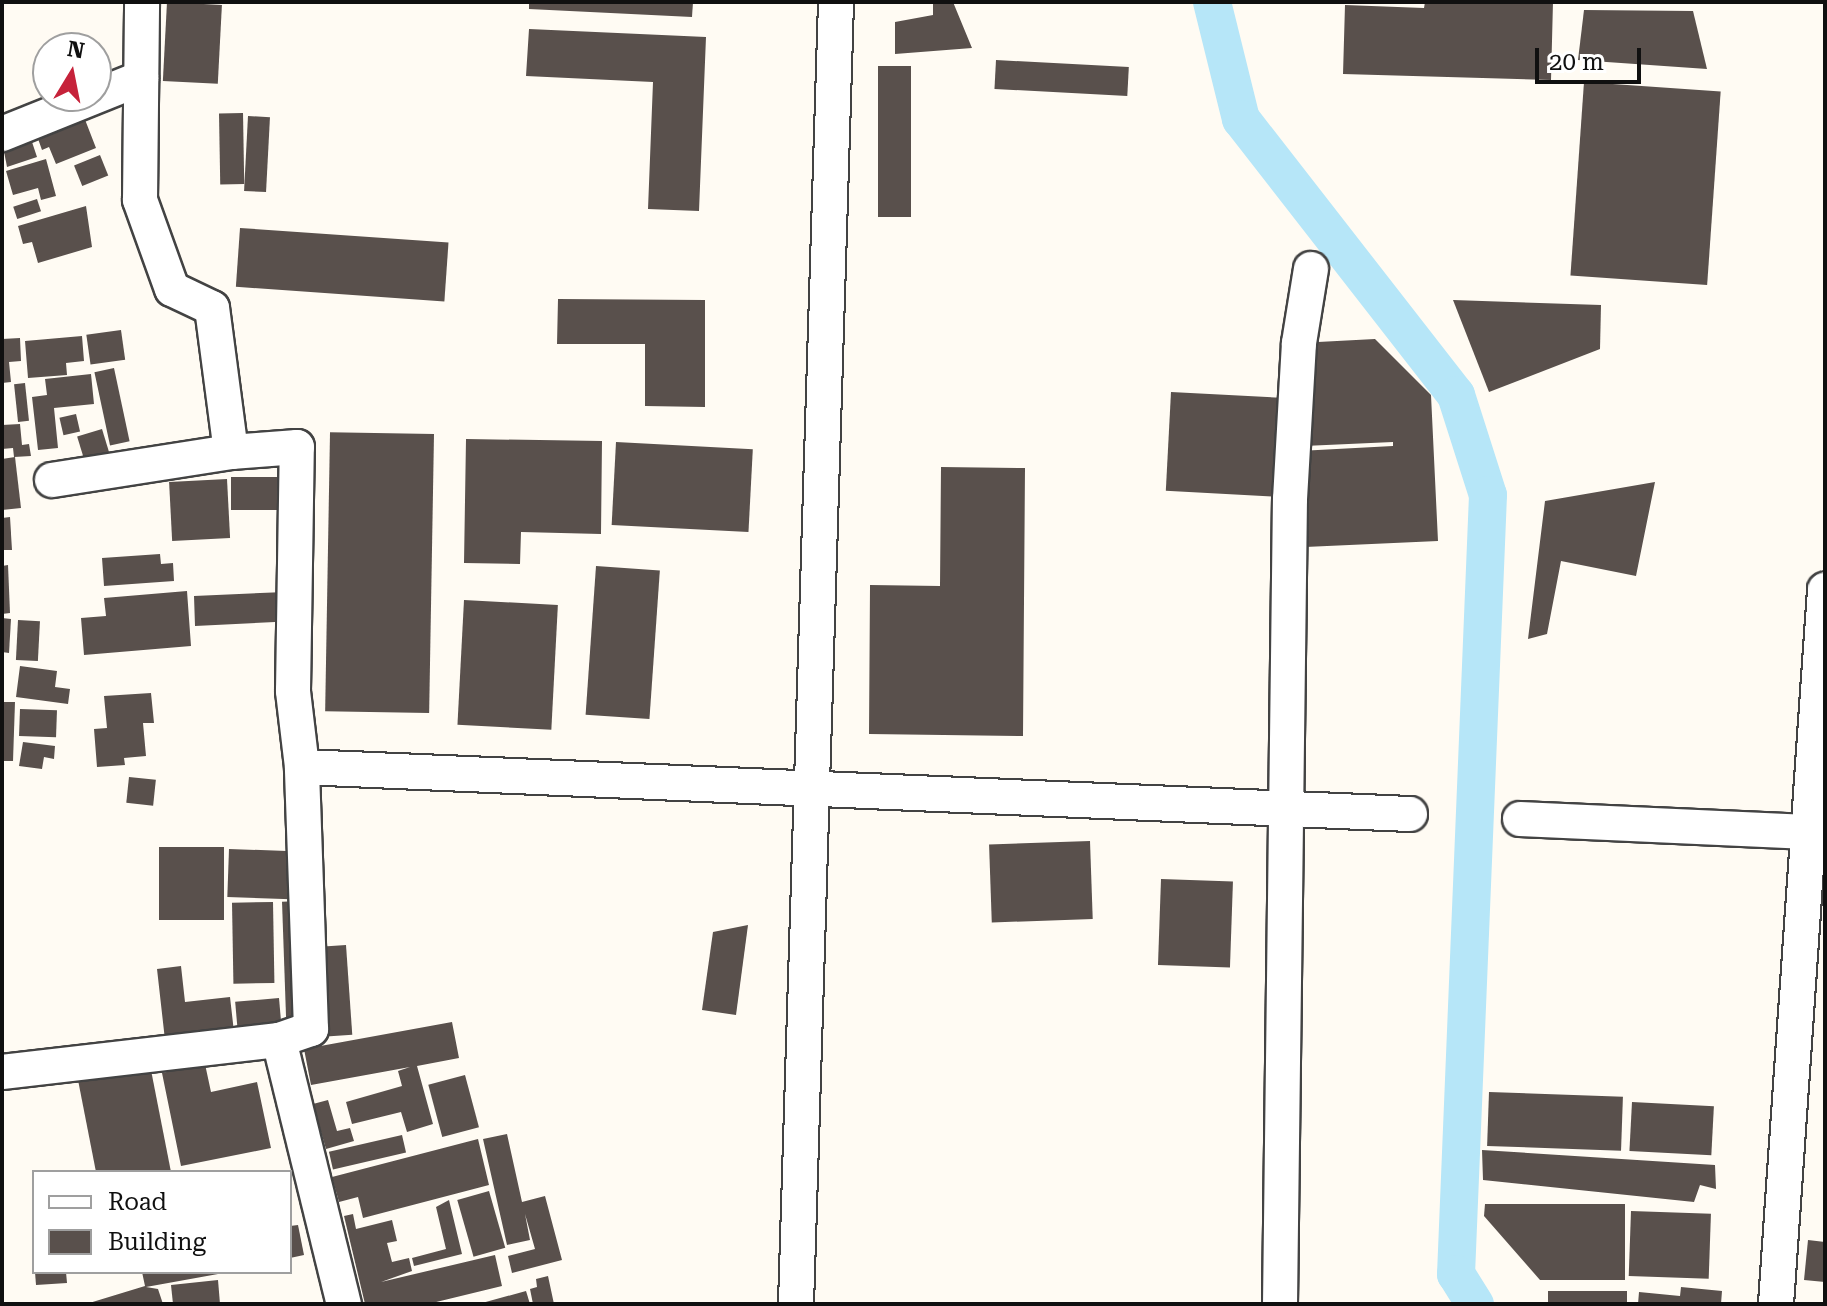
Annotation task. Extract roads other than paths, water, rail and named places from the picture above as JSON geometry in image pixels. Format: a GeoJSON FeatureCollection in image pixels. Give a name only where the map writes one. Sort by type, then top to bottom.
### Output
{"type":"FeatureCollection","features":[{"type":"Feature","properties":{"kind":"street"},"geometry":{"type":"LineString","coordinates":[[142,2],[140,200],[172,289],[212,308],[231,452]]}},
{"type":"Feature","properties":{"kind":"street"},"geometry":{"type":"LineString","coordinates":[[796,1304],[836,2]]}},
{"type":"Feature","properties":{"kind":"street"},"geometry":{"type":"LineString","coordinates":[[2,134],[141,78]]}},
{"type":"Feature","properties":{"kind":"street"},"geometry":{"type":"LineString","coordinates":[[1280,1304],[1290,499],[1299,343],[1311,269]]}},
{"type":"Feature","properties":{"kind":"street"},"geometry":{"type":"LineString","coordinates":[[2,1072],[279,1040],[311,1029],[302,767],[293,691],[297,447],[231,452],[52,480]]}},
{"type":"Feature","properties":{"kind":"street"},"geometry":{"type":"LineString","coordinates":[[1776,1304],[1817,833],[1825,590]]}},
{"type":"Feature","properties":{"kind":"street"},"geometry":{"type":"LineString","coordinates":[[302,767],[1410,814]]}},
{"type":"Feature","properties":{"kind":"street"},"geometry":{"type":"LineString","coordinates":[[1520,819],[1817,833]]}},
{"type":"Feature","properties":{"kind":"street"},"geometry":{"type":"LineString","coordinates":[[279,1040],[344,1304]]}},
{"type":"Feature","properties":{"kind":"waterway"},"geometry":{"type":"LineString","coordinates":[[1212,2],[1241,119],[1456,395],[1488,495],[1456,1274],[1475,1304]]}}]}
